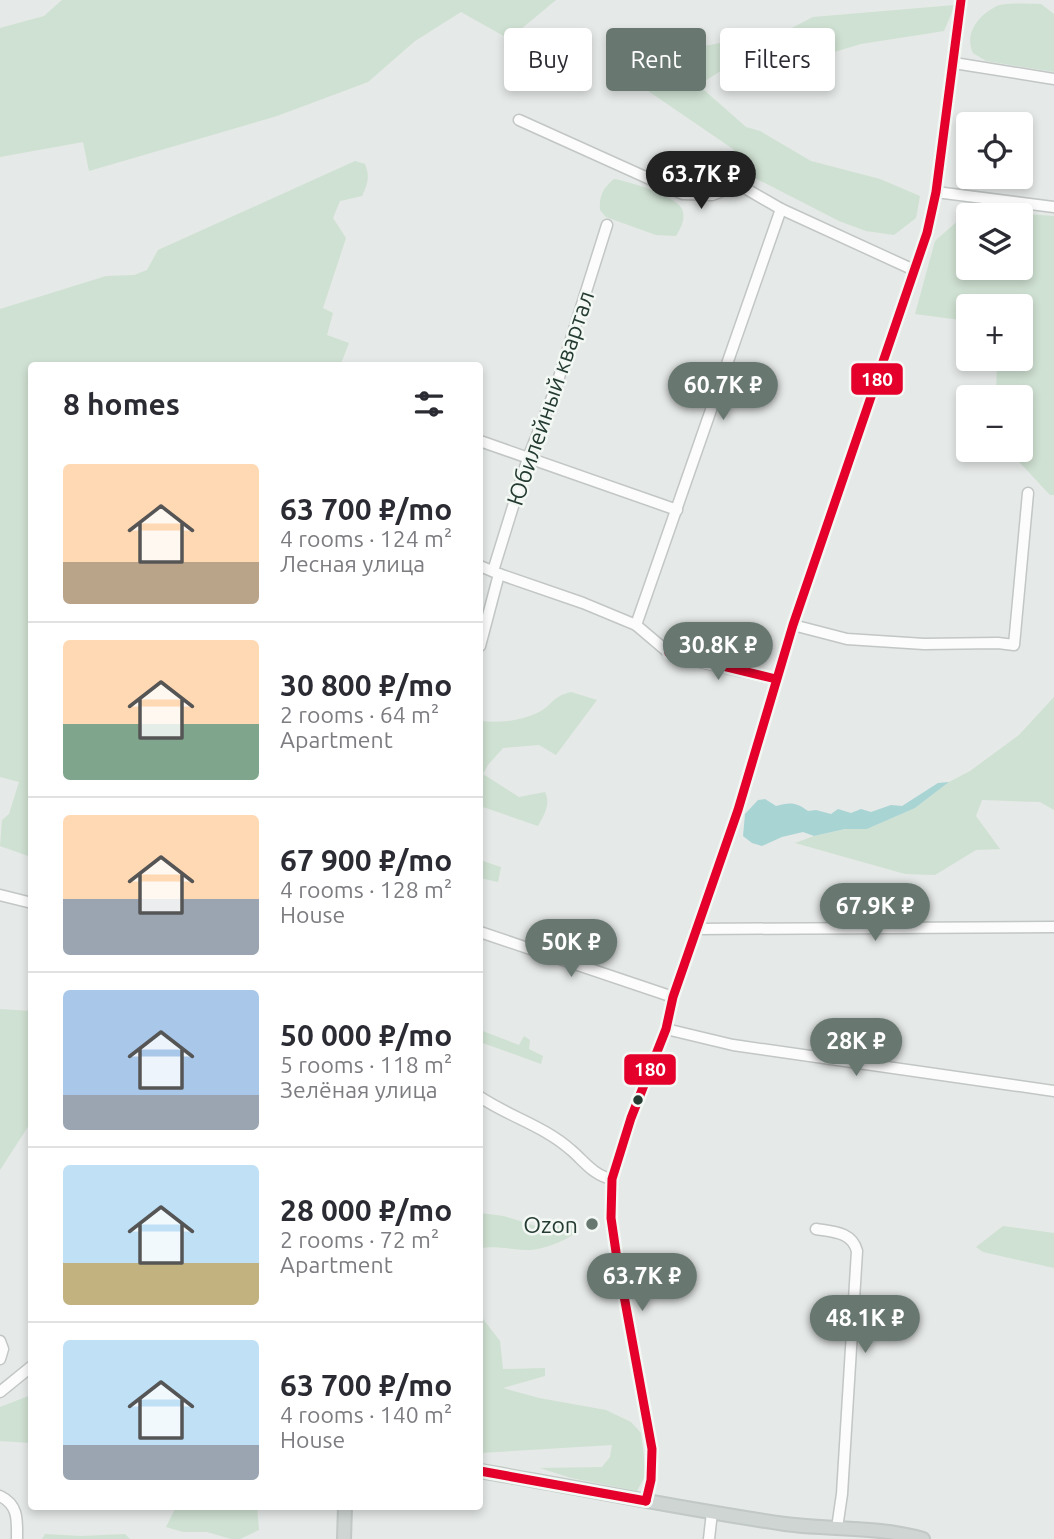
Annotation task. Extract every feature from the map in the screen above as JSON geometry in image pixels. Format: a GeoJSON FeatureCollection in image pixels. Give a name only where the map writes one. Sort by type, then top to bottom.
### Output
{"type":"FeatureCollection","features":[{"type":"Feature","properties":{"kind":"main road"},"geometry":{"type":"LineString","coordinates":[[483,1472],[712,1513],[923,1539]]}},
{"type":"Feature","properties":{"kind":"main road"},"geometry":{"type":"LineString","coordinates":[[344,1539],[345,1510]]}},
{"type":"Feature","properties":{"kind":"street"},"geometry":{"type":"LineString","coordinates":[[641,1500],[651,1480],[652,1450],[616,1252],[611,1218],[612,1179],[631,1118],[666,1029],[673,997],[738,810],[793,625],[927,233],[936,192],[961,0]]}},
{"type":"Feature","properties":{"kind":"street"},"geometry":{"type":"LineString","coordinates":[[954,63],[1054,79]]}},
{"type":"Feature","properties":{"kind":"street"},"geometry":{"type":"LineString","coordinates":[[519,120],[683,194],[712,195],[736,186],[743,187],[781,209],[914,270]]}},
{"type":"Feature","properties":{"kind":"street"},"geometry":{"type":"LineString","coordinates":[[936,192],[1054,207]]}},
{"type":"Feature","properties":{"kind":"street"},"geometry":{"type":"LineString","coordinates":[[636,625],[781,209]]}},
{"type":"Feature","properties":{"kind":"street","name":"Юбилейный квартал"},"geometry":{"type":"LineString","coordinates":[[483,632],[496,573],[528,458],[555,390],[607,225]]}},
{"type":"Feature","properties":{"kind":"street"},"geometry":{"type":"LineString","coordinates":[[483,442],[677,510]]}},
{"type":"Feature","properties":{"kind":"street"},"geometry":{"type":"LineString","coordinates":[[793,625],[847,639],[924,644],[1014,645],[1028,493]]}},
{"type":"Feature","properties":{"kind":"street"},"geometry":{"type":"LineString","coordinates":[[483,567],[636,625],[669,653],[678,657],[776,679]]}},
{"type":"Feature","properties":{"kind":"street"},"geometry":{"type":"LineString","coordinates":[[0,895],[28,902]]}},
{"type":"Feature","properties":{"kind":"street"},"geometry":{"type":"LineString","coordinates":[[696,929],[1054,927]]}},
{"type":"Feature","properties":{"kind":"street"},"geometry":{"type":"LineString","coordinates":[[483,933],[673,997]]}},
{"type":"Feature","properties":{"kind":"street"},"geometry":{"type":"LineString","coordinates":[[666,1029],[733,1045],[1054,1091]]}},
{"type":"Feature","properties":{"kind":"street"},"geometry":{"type":"LineString","coordinates":[[483,1099],[503,1112],[549,1132],[594,1171],[612,1179]]}},
{"type":"Feature","properties":{"kind":"street"},"geometry":{"type":"LineString","coordinates":[[817,1228],[851,1238],[857,1251],[842,1494],[837,1528]]}},
{"type":"Feature","properties":{"kind":"street"},"geometry":{"type":"LineString","coordinates":[[0,1341],[3,1349],[0,1359]]}},
{"type":"Feature","properties":{"kind":"street"},"geometry":{"type":"LineString","coordinates":[[0,1392],[28,1369]]}},
{"type":"Feature","properties":{"kind":"street"},"geometry":{"type":"LineString","coordinates":[[0,1496],[12,1503],[16,1512],[18,1539]]}},
{"type":"Feature","properties":{"kind":"street"},"geometry":{"type":"LineString","coordinates":[[709,1539],[712,1513]]}},
{"type":"Feature","properties":{"kind":"green space"},"geometry":{"type":"Polygon","coordinates":[[[62,0],[556,0],[522,28],[504,28],[504,36],[461,12],[415,41],[368,82],[277,116],[89,171],[83,142],[0,157],[0,28],[44,16],[62,0]]]}},
{"type":"Feature","properties":{"kind":"green space"},"geometry":{"type":"Polygon","coordinates":[[[1004,4],[1041,4],[1054,14],[1054,72],[986,61],[973,53],[970,39],[974,26],[989,11],[1004,4]]]}},
{"type":"Feature","properties":{"kind":"green space"},"geometry":{"type":"Polygon","coordinates":[[[955,5],[944,31],[861,44],[835,52],[835,28],[792,28],[813,17],[955,5]]]}},
{"type":"Feature","properties":{"kind":"green space"},"geometry":{"type":"Polygon","coordinates":[[[720,43],[720,72],[706,80],[706,46],[720,43]]]}},
{"type":"Feature","properties":{"kind":"green space"},"geometry":{"type":"Polygon","coordinates":[[[648,91],[705,91],[746,127],[760,131],[811,161],[880,179],[920,196],[916,218],[894,235],[866,231],[839,221],[753,177],[733,149],[648,91]]]}},
{"type":"Feature","properties":{"kind":"green space"},"geometry":{"type":"Polygon","coordinates":[[[355,161],[365,164],[368,176],[362,196],[340,201],[333,218],[346,238],[323,308],[333,313],[327,335],[349,343],[342,362],[28,362],[28,856],[0,846],[2,820],[9,814],[19,782],[0,777],[0,309],[106,276],[134,275],[147,270],[158,250],[355,161]]]}},
{"type":"Feature","properties":{"kind":"green space"},"geometry":{"type":"Polygon","coordinates":[[[614,179],[651,190],[678,204],[683,216],[676,236],[656,235],[606,217],[600,210],[601,196],[614,179]]]}},
{"type":"Feature","properties":{"kind":"green space"},"geometry":{"type":"Polygon","coordinates":[[[1033,214],[1054,216],[1054,495],[1050,495],[1019,462],[1033,462],[1033,385],[996,385],[997,371],[1033,371],[1033,294],[956,294],[956,319],[915,314],[935,241],[956,222],[956,280],[1033,280],[1033,214]]]}},
{"type":"Feature","properties":{"kind":"green space"},"geometry":{"type":"Polygon","coordinates":[[[571,692],[597,700],[556,755],[539,745],[503,748],[483,774],[483,721],[525,717],[544,709],[560,696],[571,692]]]}},
{"type":"Feature","properties":{"kind":"green space"},"geometry":{"type":"Polygon","coordinates":[[[1054,697],[1054,810],[1040,802],[982,800],[976,816],[1000,849],[976,850],[935,875],[905,874],[795,843],[845,829],[867,829],[915,808],[1019,735],[1054,697]]]}},
{"type":"Feature","properties":{"kind":"green space"},"geometry":{"type":"Polygon","coordinates":[[[483,774],[519,797],[545,792],[547,805],[538,826],[483,807],[483,774]]]}},
{"type":"Feature","properties":{"kind":"green space"},"geometry":{"type":"Polygon","coordinates":[[[483,861],[501,867],[498,882],[483,879],[483,861]]]}},
{"type":"Feature","properties":{"kind":"green space"},"geometry":{"type":"Polygon","coordinates":[[[0,1009],[28,1011],[28,1127],[0,1170],[0,1009]]]}},
{"type":"Feature","properties":{"kind":"green space"},"geometry":{"type":"Polygon","coordinates":[[[483,1031],[519,1045],[524,1036],[530,1040],[529,1049],[543,1056],[541,1064],[483,1043],[483,1031]]]}},
{"type":"Feature","properties":{"kind":"green space"},"geometry":{"type":"Polygon","coordinates":[[[483,1213],[504,1216],[542,1228],[567,1221],[574,1226],[574,1234],[537,1249],[483,1248],[483,1213]]]}},
{"type":"Feature","properties":{"kind":"green space"},"geometry":{"type":"Polygon","coordinates":[[[1003,1226],[1054,1233],[1054,1268],[983,1252],[976,1247],[1003,1226]]]}},
{"type":"Feature","properties":{"kind":"green space"},"geometry":{"type":"Polygon","coordinates":[[[483,1319],[500,1341],[503,1369],[545,1368],[545,1376],[503,1388],[539,1398],[606,1410],[631,1422],[641,1433],[646,1474],[637,1491],[571,1478],[540,1468],[602,1467],[610,1457],[612,1445],[483,1453],[483,1319]]]}},
{"type":"Feature","properties":{"kind":"green space"},"geometry":{"type":"Polygon","coordinates":[[[28,1396],[28,1443],[0,1441],[0,1407],[28,1396]]]}},
{"type":"Feature","properties":{"kind":"green space"},"geometry":{"type":"Polygon","coordinates":[[[174,1510],[257,1510],[259,1530],[240,1539],[231,1539],[207,1532],[183,1532],[166,1527],[174,1510]]]}},
{"type":"Feature","properties":{"kind":"green space"},"geometry":{"type":"Polygon","coordinates":[[[45,1534],[125,1534],[130,1539],[42,1539],[45,1534]]]}},
{"type":"Feature","properties":{"kind":"water"},"geometry":{"type":"Polygon","coordinates":[[[949,782],[915,808],[867,829],[845,829],[814,836],[803,832],[762,846],[743,836],[745,814],[758,800],[765,799],[776,806],[793,804],[808,811],[831,814],[838,809],[851,813],[861,809],[871,812],[891,805],[902,806],[938,783],[949,782]]]}},
{"type":"Feature","properties":{"kind":"transit line","name":"180"},"geometry":{"type":"LineString","coordinates":[[646,1501],[651,1480],[652,1449],[616,1252],[611,1218],[612,1179],[631,1118],[666,1029],[673,997],[738,810],[793,625],[927,233],[936,192],[961,0]]}},
{"type":"Feature","properties":{"kind":"transit line","name":"180"},"geometry":{"type":"LineString","coordinates":[[669,653],[776,679]]}},
{"type":"Feature","properties":{"kind":"transit line","name":"180"},"geometry":{"type":"LineString","coordinates":[[483,1472],[646,1501]]}},
{"type":"Feature","properties":{"kind":"place","name":"Ozon"},"geometry":{"type":"Point","coordinates":[592,1224]}}]}
